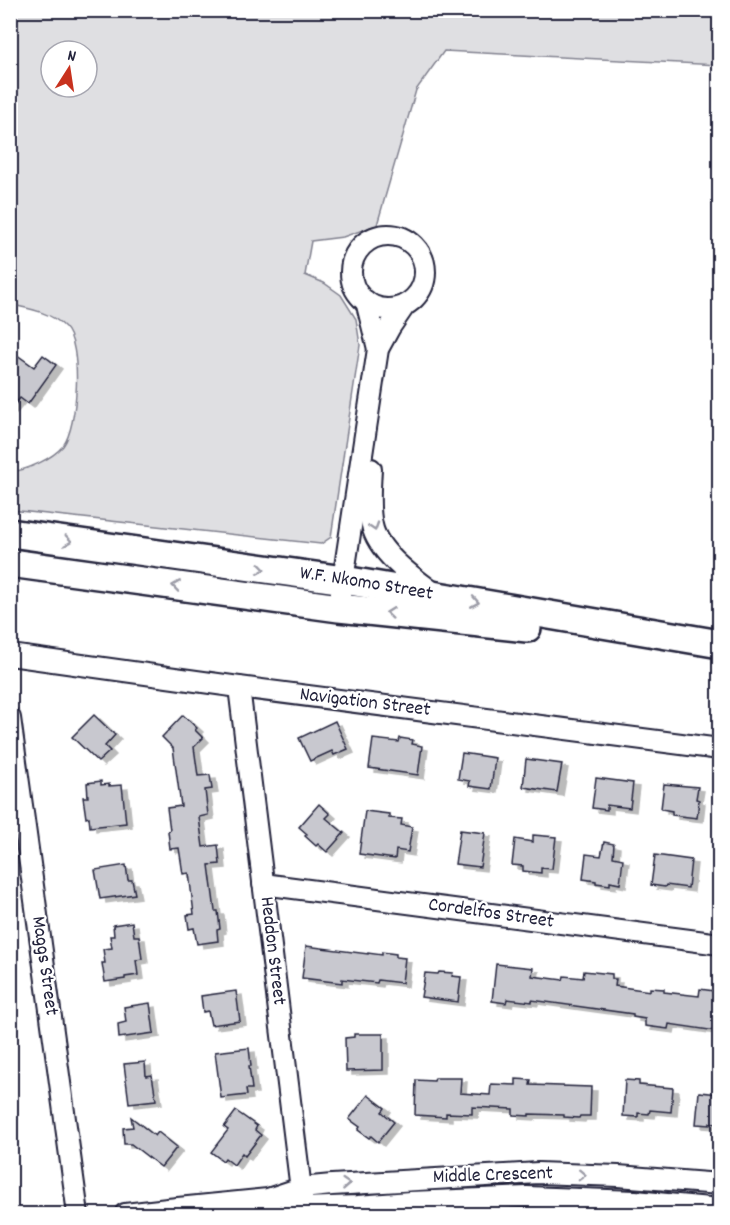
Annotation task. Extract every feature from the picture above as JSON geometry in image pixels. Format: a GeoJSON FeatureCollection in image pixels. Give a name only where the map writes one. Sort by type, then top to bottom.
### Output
{"type":"FeatureCollection","features":[{"type":"Feature","properties":{"kind":"main road","name":"W.F. Nkomo Street"},"geometry":{"type":"LineString","coordinates":[[10,533],[344,580],[720,644]]}},
{"type":"Feature","properties":{"kind":"main road","name":"W.F. Nkomo Street"},"geometry":{"type":"LineString","coordinates":[[10,563],[339,608],[720,649]]}},
{"type":"Feature","properties":{"kind":"street"},"geometry":{"type":"LineString","coordinates":[[394,235],[415,246],[422,255],[425,266],[422,289],[415,298],[394,309],[382,309],[366,301],[354,285],[351,273],[353,260],[359,249],[369,240],[394,235]]}},
{"type":"Feature","properties":{"kind":"street"},"geometry":{"type":"LineString","coordinates":[[366,301],[378,349]]}},
{"type":"Feature","properties":{"kind":"street"},"geometry":{"type":"LineString","coordinates":[[339,608],[378,349],[405,305]]}},
{"type":"Feature","properties":{"kind":"street"},"geometry":{"type":"LineString","coordinates":[[372,386],[370,510],[372,528],[380,543],[400,567],[438,596]]}},
{"type":"Feature","properties":{"kind":"street","name":"Navigation Street"},"geometry":{"type":"LineString","coordinates":[[10,655],[720,750]]}},
{"type":"Feature","properties":{"kind":"street","name":"Heddon Street"},"geometry":{"type":"LineString","coordinates":[[239,687],[303,1204]]}},
{"type":"Feature","properties":{"kind":"street","name":"Maggs Street"},"geometry":{"type":"LineString","coordinates":[[10,718],[78,1215]]}},
{"type":"Feature","properties":{"kind":"street","name":"Cordelfos Street"},"geometry":{"type":"LineString","coordinates":[[263,884],[720,944]]}},
{"type":"Feature","properties":{"kind":"street","name":"Middle Crescent"},"geometry":{"type":"LineString","coordinates":[[303,1204],[384,1181],[538,1173],[618,1176],[720,1184]]}},
{"type":"Feature","properties":{"kind":"street","name":"Middle Crescent"},"geometry":{"type":"LineString","coordinates":[[125,1215],[268,1199],[350,1210],[411,1203],[527,1197],[635,1201],[720,1209]]}},
{"type":"Feature","properties":{"kind":"shaded area"},"geometry":{"type":"Polygon","coordinates":[[[11,10],[719,11],[719,65],[444,51],[416,90],[377,225],[343,237],[311,241],[305,275],[324,283],[341,295],[356,319],[360,345],[331,537],[321,544],[11,510],[11,472],[39,463],[63,446],[72,422],[75,404],[76,367],[71,336],[60,322],[33,310],[11,305],[11,10]]]}},
{"type":"Feature","properties":{"kind":"building"},"geometry":{"type":"Polygon","coordinates":[[[10,350],[34,367],[43,355],[56,365],[28,404],[20,398],[10,410],[10,350]]]}},
{"type":"Feature","properties":{"kind":"building"},"geometry":{"type":"Polygon","coordinates":[[[94,715],[115,735],[105,746],[110,751],[98,762],[72,737],[94,715]]]}},
{"type":"Feature","properties":{"kind":"building"},"geometry":{"type":"Polygon","coordinates":[[[183,715],[197,728],[195,730],[203,738],[194,747],[198,776],[210,775],[212,789],[205,790],[208,815],[199,817],[203,847],[218,845],[220,864],[209,865],[215,911],[218,911],[220,929],[217,930],[218,941],[197,944],[194,928],[189,929],[187,915],[194,914],[189,873],[183,874],[179,848],[170,849],[167,808],[181,806],[173,748],[162,737],[183,715]]]}},
{"type":"Feature","properties":{"kind":"building"},"geometry":{"type":"Polygon","coordinates":[[[335,721],[348,749],[334,755],[332,751],[310,761],[299,738],[335,721]]]}},
{"type":"Feature","properties":{"kind":"building"},"geometry":{"type":"Polygon","coordinates":[[[400,738],[413,740],[412,744],[422,746],[418,775],[369,768],[373,739],[399,742],[400,738]]]}},
{"type":"Feature","properties":{"kind":"building"},"geometry":{"type":"Polygon","coordinates":[[[462,753],[495,758],[491,789],[469,786],[470,781],[458,779],[462,753]]]}},
{"type":"Feature","properties":{"kind":"building"},"geometry":{"type":"Polygon","coordinates":[[[526,759],[562,764],[557,792],[523,787],[526,759]]]}},
{"type":"Feature","properties":{"kind":"building"},"geometry":{"type":"Polygon","coordinates":[[[596,778],[633,783],[630,808],[607,805],[607,810],[592,808],[596,778]]]}},
{"type":"Feature","properties":{"kind":"building"},"geometry":{"type":"Polygon","coordinates":[[[101,781],[101,785],[122,785],[126,823],[90,827],[89,817],[86,818],[83,797],[88,797],[87,783],[101,781]]]}},
{"type":"Feature","properties":{"kind":"building"},"geometry":{"type":"Polygon","coordinates":[[[664,784],[698,787],[697,818],[672,815],[672,811],[661,809],[664,784]]]}},
{"type":"Feature","properties":{"kind":"building"},"geometry":{"type":"Polygon","coordinates":[[[319,804],[330,814],[326,818],[344,833],[327,852],[318,844],[316,846],[299,827],[319,804]]]}},
{"type":"Feature","properties":{"kind":"building"},"geometry":{"type":"Polygon","coordinates":[[[365,811],[389,814],[389,818],[402,819],[401,825],[412,827],[408,852],[396,850],[395,859],[359,854],[365,811]]]}},
{"type":"Feature","properties":{"kind":"building"},"geometry":{"type":"Polygon","coordinates":[[[460,830],[485,833],[480,867],[455,864],[460,830]]]}},
{"type":"Feature","properties":{"kind":"building"},"geometry":{"type":"Polygon","coordinates":[[[533,835],[556,837],[552,869],[541,868],[541,873],[523,871],[523,866],[512,865],[515,839],[533,842],[533,835]]]}},
{"type":"Feature","properties":{"kind":"building"},"geometry":{"type":"Polygon","coordinates":[[[604,842],[614,844],[613,857],[623,859],[620,884],[610,882],[610,885],[583,879],[586,854],[601,856],[604,842]]]}},
{"type":"Feature","properties":{"kind":"building"},"geometry":{"type":"Polygon","coordinates":[[[655,855],[691,860],[688,888],[651,885],[655,855]]]}},
{"type":"Feature","properties":{"kind":"building"},"geometry":{"type":"Polygon","coordinates":[[[126,865],[128,880],[132,880],[135,894],[100,899],[95,870],[126,865]]]}},
{"type":"Feature","properties":{"kind":"building"},"geometry":{"type":"Polygon","coordinates":[[[132,922],[134,936],[139,936],[142,959],[136,960],[138,975],[105,982],[102,963],[105,963],[103,949],[112,948],[110,936],[114,936],[113,925],[132,922]]]}},
{"type":"Feature","properties":{"kind":"building"},"geometry":{"type":"Polygon","coordinates":[[[306,946],[368,954],[382,955],[382,952],[396,954],[396,957],[405,958],[402,983],[342,979],[342,983],[302,978],[306,946]]]}},
{"type":"Feature","properties":{"kind":"building"},"geometry":{"type":"Polygon","coordinates":[[[496,964],[533,968],[532,976],[563,980],[564,976],[583,978],[584,971],[612,974],[612,979],[616,979],[615,986],[650,991],[650,988],[664,989],[664,992],[699,996],[700,989],[714,991],[713,997],[720,998],[720,1026],[716,1026],[716,1031],[669,1024],[668,1029],[645,1026],[645,1019],[633,1017],[633,1014],[532,1000],[532,1002],[507,999],[506,1003],[492,1001],[496,964]]]}},
{"type":"Feature","properties":{"kind":"building"},"geometry":{"type":"Polygon","coordinates":[[[439,972],[453,973],[452,976],[461,977],[458,1002],[421,997],[425,973],[438,974],[439,972]]]}},
{"type":"Feature","properties":{"kind":"building"},"geometry":{"type":"Polygon","coordinates":[[[236,991],[240,1021],[211,1025],[208,1011],[203,1012],[201,996],[236,991]]]}},
{"type":"Feature","properties":{"kind":"building"},"geometry":{"type":"Polygon","coordinates":[[[150,1003],[154,1033],[119,1038],[118,1024],[126,1022],[124,1007],[150,1003]]]}},
{"type":"Feature","properties":{"kind":"building"},"geometry":{"type":"Polygon","coordinates":[[[354,1034],[383,1034],[383,1070],[346,1071],[345,1038],[354,1037],[354,1034]]]}},
{"type":"Feature","properties":{"kind":"building"},"geometry":{"type":"Polygon","coordinates":[[[249,1048],[252,1089],[246,1089],[247,1095],[221,1098],[215,1052],[249,1048]]]}},
{"type":"Feature","properties":{"kind":"building"},"geometry":{"type":"Polygon","coordinates":[[[145,1062],[146,1076],[152,1075],[156,1100],[129,1103],[124,1064],[145,1062]]]}},
{"type":"Feature","properties":{"kind":"building"},"geometry":{"type":"Polygon","coordinates":[[[435,1078],[461,1078],[460,1093],[490,1095],[491,1084],[516,1085],[516,1079],[531,1080],[530,1085],[591,1087],[590,1116],[579,1118],[564,1117],[564,1115],[513,1115],[513,1109],[472,1107],[472,1114],[446,1113],[446,1117],[415,1115],[416,1080],[434,1081],[435,1078]]]}},
{"type":"Feature","properties":{"kind":"building"},"geometry":{"type":"Polygon","coordinates":[[[625,1080],[639,1081],[639,1085],[673,1088],[671,1112],[650,1110],[649,1114],[638,1113],[638,1117],[623,1116],[625,1080]]]}},
{"type":"Feature","properties":{"kind":"building"},"geometry":{"type":"Polygon","coordinates":[[[699,1092],[720,1094],[720,1124],[696,1124],[699,1092]]]}},
{"type":"Feature","properties":{"kind":"building"},"geometry":{"type":"Polygon","coordinates":[[[368,1095],[385,1108],[382,1112],[394,1122],[378,1142],[358,1130],[360,1127],[349,1119],[368,1095]]]}},
{"type":"Feature","properties":{"kind":"building"},"geometry":{"type":"Polygon","coordinates":[[[236,1111],[257,1126],[255,1130],[261,1135],[245,1156],[242,1153],[234,1165],[225,1158],[223,1161],[211,1152],[228,1130],[224,1127],[236,1111]]]}},
{"type":"Feature","properties":{"kind":"building"},"geometry":{"type":"Polygon","coordinates":[[[131,1117],[155,1136],[158,1132],[177,1147],[161,1167],[131,1144],[124,1144],[123,1128],[133,1127],[131,1117]]]}}]}
